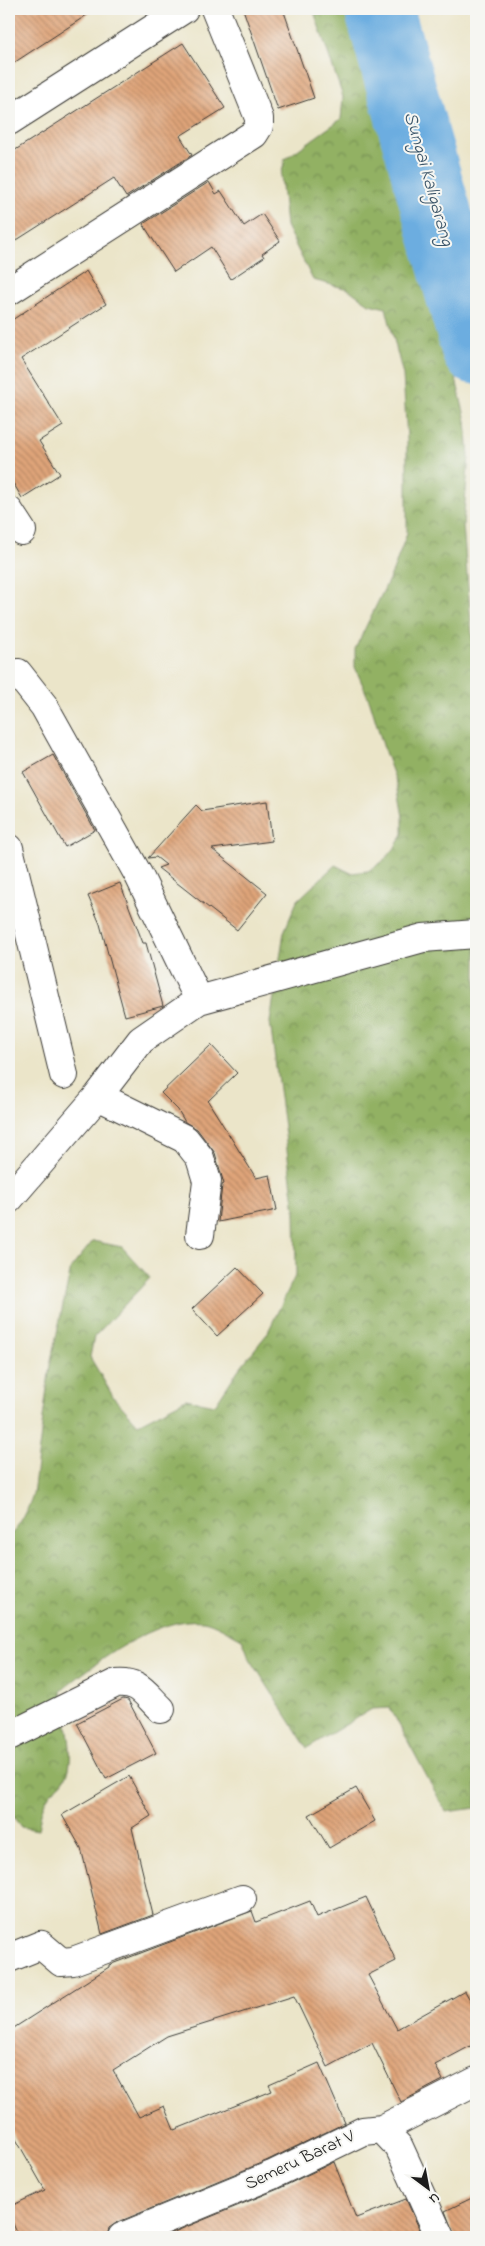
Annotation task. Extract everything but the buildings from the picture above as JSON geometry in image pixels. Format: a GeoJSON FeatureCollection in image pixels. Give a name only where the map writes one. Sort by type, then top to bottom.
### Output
{"type":"FeatureCollection","features":[{"type":"Feature","properties":{"kind":"street"},"geometry":{"type":"LineString","coordinates":[[9,121],[184,9]]}},
{"type":"Feature","properties":{"kind":"street"},"geometry":{"type":"LineString","coordinates":[[9,291],[254,134],[259,126],[259,118],[215,9]]}},
{"type":"Feature","properties":{"kind":"street"},"geometry":{"type":"LineString","coordinates":[[18,673],[44,706],[139,876],[199,1000]]}},
{"type":"Feature","properties":{"kind":"street"},"geometry":{"type":"LineString","coordinates":[[9,848],[64,1075]]}},
{"type":"Feature","properties":{"kind":"street"},"geometry":{"type":"LineString","coordinates":[[9,1199],[98,1096],[141,1040],[199,1000],[423,938],[476,934]]}},
{"type":"Feature","properties":{"kind":"street"},"geometry":{"type":"LineString","coordinates":[[98,1096],[185,1138],[200,1158],[207,1181],[200,1235]]}},
{"type":"Feature","properties":{"kind":"street"},"geometry":{"type":"LineString","coordinates":[[9,1736],[116,1683],[130,1682],[138,1686],[161,1709]]}},
{"type":"Feature","properties":{"kind":"street"},"geometry":{"type":"LineString","coordinates":[[9,1958],[42,1945],[60,1962],[74,1961],[242,1900]]}},
{"type":"Feature","properties":{"kind":"street","name":"Semeru Barat V"},"geometry":{"type":"LineString","coordinates":[[122,2237],[272,2175],[364,2131],[382,2129],[476,2080]]}},
{"type":"Feature","properties":{"kind":"street"},"geometry":{"type":"LineString","coordinates":[[382,2129],[399,2147],[440,2237]]}},
{"type":"Feature","properties":{"kind":"green space"},"geometry":{"type":"Polygon","coordinates":[[[313,9],[359,9],[408,175],[466,421],[469,456],[463,525],[476,686],[476,1808],[446,1812],[390,1708],[372,1709],[307,1748],[249,1657],[242,1639],[207,1622],[185,1621],[167,1625],[128,1643],[91,1667],[61,1691],[69,1741],[69,1769],[65,1779],[51,1793],[44,1804],[38,1830],[21,1827],[9,1811],[9,1536],[21,1522],[33,1494],[50,1365],[71,1268],[93,1241],[122,1247],[150,1278],[94,1337],[90,1357],[114,1398],[138,1424],[186,1399],[215,1405],[238,1370],[267,1334],[296,1274],[295,1210],[270,1022],[284,932],[297,901],[335,865],[351,873],[368,871],[382,862],[394,849],[403,834],[403,817],[397,784],[370,702],[355,667],[355,649],[393,571],[407,533],[407,439],[403,375],[386,308],[369,304],[348,289],[313,280],[286,226],[281,175],[285,159],[341,119],[343,97],[313,9]]]}},
{"type":"Feature","properties":{"kind":"waterway","name":"Sungai Kaligarang"},"geometry":{"type":"LineString","coordinates":[[379,9],[476,350]]}}]}
